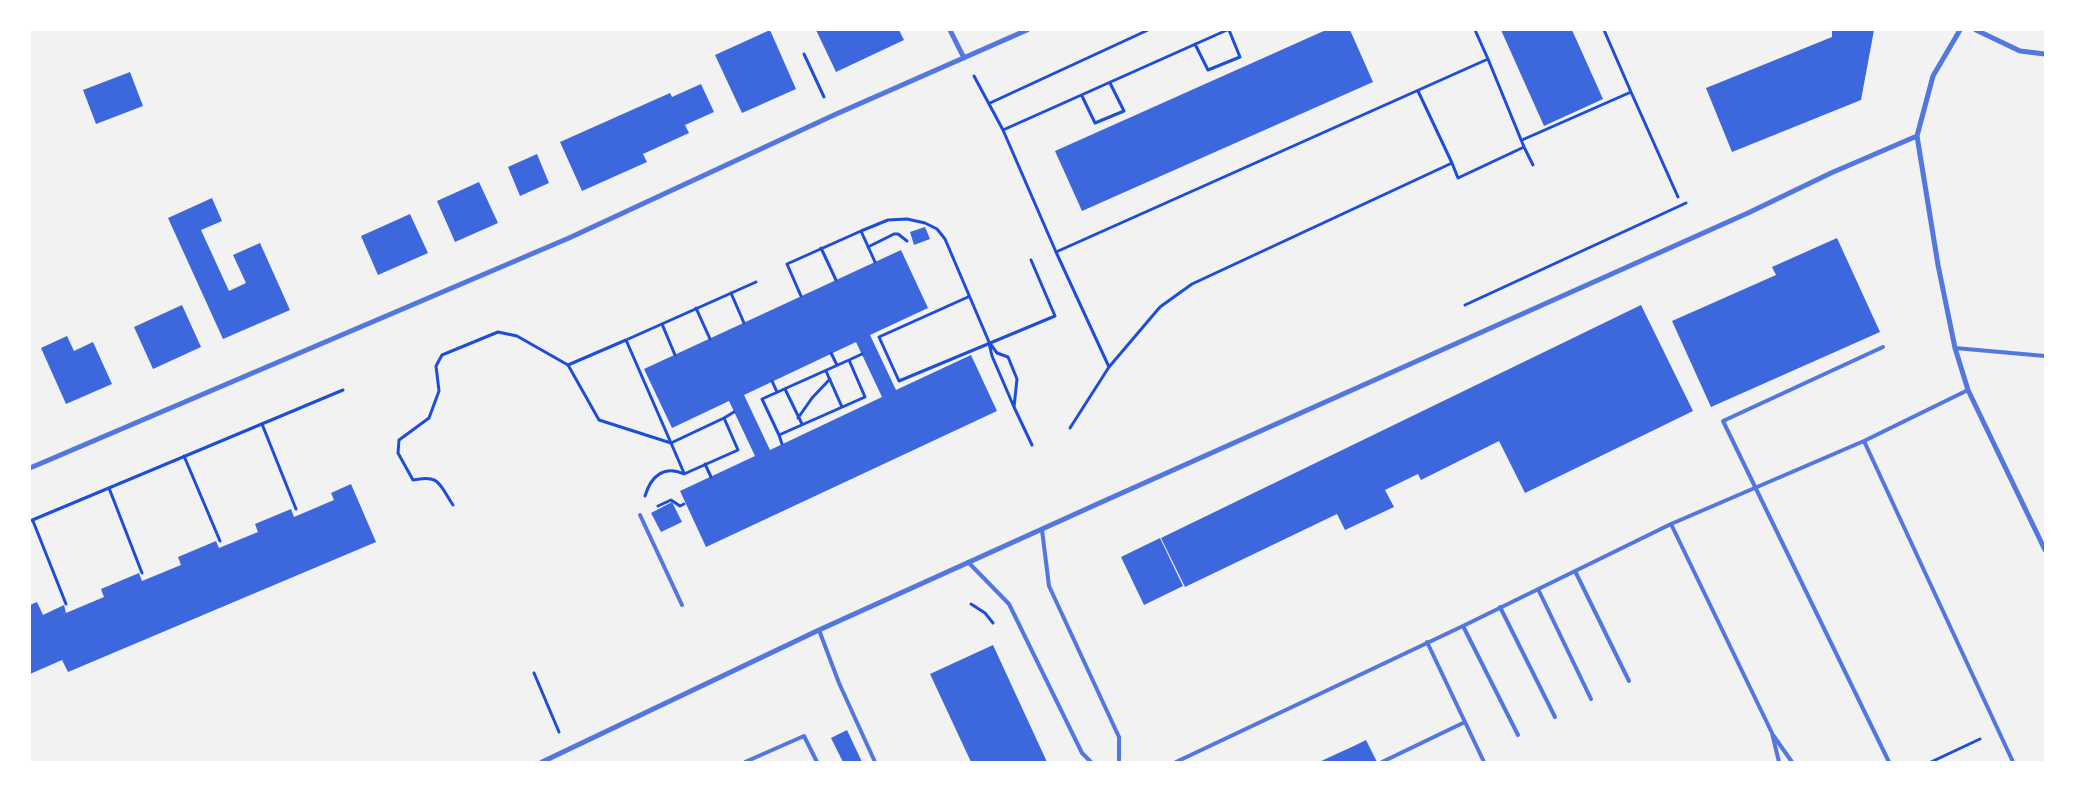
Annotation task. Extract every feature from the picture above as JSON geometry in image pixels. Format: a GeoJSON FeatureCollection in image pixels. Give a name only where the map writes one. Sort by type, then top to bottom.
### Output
{"type":"FeatureCollection","features":[{"type":"Feature","properties":{"kind":"street"},"geometry":{"type":"LineString","coordinates":[[950,30],[964,58]]}},
{"type":"Feature","properties":{"kind":"street"},"geometry":{"type":"LineString","coordinates":[[30,468],[569,238],[834,115],[1027,30]]}},
{"type":"Feature","properties":{"kind":"street"},"geometry":{"type":"LineString","coordinates":[[1960,30],[1934,76],[1917,136],[1938,266],[1955,348],[1968,390],[2045,550]]}},
{"type":"Feature","properties":{"kind":"street"},"geometry":{"type":"LineString","coordinates":[[1976,30],[2020,51],[2045,54]]}},
{"type":"Feature","properties":{"kind":"street"},"geometry":{"type":"LineString","coordinates":[[542,762],[819,630],[968,562],[1917,136]]}},
{"type":"Feature","properties":{"kind":"lane"},"geometry":{"type":"LineString","coordinates":[[1882,347],[1723,421],[1889,762]]}},
{"type":"Feature","properties":{"kind":"lane"},"geometry":{"type":"LineString","coordinates":[[1955,348],[2045,356]]}},
{"type":"Feature","properties":{"kind":"lane"},"geometry":{"type":"LineString","coordinates":[[1176,762],[1463,626],[1671,524],[1864,441],[1968,390]]}},
{"type":"Feature","properties":{"kind":"lane"},"geometry":{"type":"LineString","coordinates":[[1864,441],[2013,762]]}},
{"type":"Feature","properties":{"kind":"lane"},"geometry":{"type":"LineString","coordinates":[[640,515],[682,605]]}},
{"type":"Feature","properties":{"kind":"lane"},"geometry":{"type":"LineString","coordinates":[[1671,524],[1772,734],[1792,762]]}},
{"type":"Feature","properties":{"kind":"lane"},"geometry":{"type":"LineString","coordinates":[[1042,530],[1049,586],[1119,737],[1119,762]]}},
{"type":"Feature","properties":{"kind":"lane"},"geometry":{"type":"LineString","coordinates":[[968,562],[1009,604],[1082,753],[1091,762]]}},
{"type":"Feature","properties":{"kind":"lane"},"geometry":{"type":"LineString","coordinates":[[1574,571],[1629,681]]}},
{"type":"Feature","properties":{"kind":"lane"},"geometry":{"type":"LineString","coordinates":[[1538,589],[1591,700]]}},
{"type":"Feature","properties":{"kind":"lane"},"geometry":{"type":"LineString","coordinates":[[1500,607],[1555,717]]}},
{"type":"Feature","properties":{"kind":"lane"},"geometry":{"type":"LineString","coordinates":[[1463,626],[1518,735]]}},
{"type":"Feature","properties":{"kind":"lane"},"geometry":{"type":"LineString","coordinates":[[819,630],[838,683],[875,762]]}},
{"type":"Feature","properties":{"kind":"lane"},"geometry":{"type":"LineString","coordinates":[[1427,642],[1484,762]]}},
{"type":"Feature","properties":{"kind":"lane"},"geometry":{"type":"LineString","coordinates":[[1382,762],[1465,722]]}},
{"type":"Feature","properties":{"kind":"lane"},"geometry":{"type":"LineString","coordinates":[[1772,734],[1778,762]]}},
{"type":"Feature","properties":{"kind":"lane"},"geometry":{"type":"LineString","coordinates":[[746,762],[804,736],[817,762]]}},
{"type":"Feature","properties":{"kind":"path"},"geometry":{"type":"LineString","coordinates":[[990,103],[1148,30]]}},
{"type":"Feature","properties":{"kind":"path"},"geometry":{"type":"LineString","coordinates":[[1003,130],[1082,96],[1195,44],[1228,30],[1240,57],[1208,70],[1195,44]]}},
{"type":"Feature","properties":{"kind":"path"},"geometry":{"type":"LineString","coordinates":[[1475,30],[1533,165]]}},
{"type":"Feature","properties":{"kind":"path"},"geometry":{"type":"LineString","coordinates":[[1604,30],[1678,197]]}},
{"type":"Feature","properties":{"kind":"path"},"geometry":{"type":"LineString","coordinates":[[804,54],[834,115]]}},
{"type":"Feature","properties":{"kind":"path"},"geometry":{"type":"LineString","coordinates":[[964,58],[1003,130],[1109,367]]}},
{"type":"Feature","properties":{"kind":"path"},"geometry":{"type":"LineString","coordinates":[[1056,252],[1488,59]]}},
{"type":"Feature","properties":{"kind":"path"},"geometry":{"type":"LineString","coordinates":[[1082,96],[1095,123],[1124,110],[1110,83]]}},
{"type":"Feature","properties":{"kind":"path"},"geometry":{"type":"LineString","coordinates":[[1418,91],[1458,178],[1524,147]]}},
{"type":"Feature","properties":{"kind":"path"},"geometry":{"type":"LineString","coordinates":[[1522,140],[1631,92]]}},
{"type":"Feature","properties":{"kind":"path"},"geometry":{"type":"LineString","coordinates":[[1070,428],[1109,367],[1160,307],[1192,284],[1452,163]]}},
{"type":"Feature","properties":{"kind":"path"},"geometry":{"type":"LineString","coordinates":[[1465,305],[1686,203]]}},
{"type":"Feature","properties":{"kind":"path"},"geometry":{"type":"LineString","coordinates":[[801,296],[787,264],[888,220],[907,219],[925,223],[937,229],[945,239],[988,342],[992,356],[1032,445]]}},
{"type":"Feature","properties":{"kind":"path"},"geometry":{"type":"LineString","coordinates":[[861,231],[875,262]]}},
{"type":"Feature","properties":{"kind":"path"},"geometry":{"type":"LineString","coordinates":[[868,247],[894,234],[898,234],[907,241]]}},
{"type":"Feature","properties":{"kind":"path"},"geometry":{"type":"LineString","coordinates":[[821,248],[836,280]]}},
{"type":"Feature","properties":{"kind":"path"},"geometry":{"type":"LineString","coordinates":[[968,297],[879,337],[899,381],[988,342],[1055,316],[1031,260]]}},
{"type":"Feature","properties":{"kind":"path"},"geometry":{"type":"LineString","coordinates":[[568,365],[756,282]]}},
{"type":"Feature","properties":{"kind":"path"},"geometry":{"type":"LineString","coordinates":[[731,293],[744,323]]}},
{"type":"Feature","properties":{"kind":"path"},"geometry":{"type":"LineString","coordinates":[[696,308],[710,339]]}},
{"type":"Feature","properties":{"kind":"path"},"geometry":{"type":"LineString","coordinates":[[662,324],[675,355]]}},
{"type":"Feature","properties":{"kind":"path"},"geometry":{"type":"LineString","coordinates":[[453,505],[437,480],[427,477],[413,480],[398,453],[399,440],[428,418],[439,391],[436,366],[442,355],[498,332],[517,336],[568,365],[599,420],[671,443],[734,412]]}},
{"type":"Feature","properties":{"kind":"path"},"geometry":{"type":"LineString","coordinates":[[626,340],[684,474]]}},
{"type":"Feature","properties":{"kind":"path"},"geometry":{"type":"LineString","coordinates":[[988,342],[997,353],[1008,357],[1017,379],[1014,407]]}},
{"type":"Feature","properties":{"kind":"path"},"geometry":{"type":"LineString","coordinates":[[831,353],[837,365]]}},
{"type":"Feature","properties":{"kind":"path"},"geometry":{"type":"LineString","coordinates":[[782,444],[762,399],[862,354]]}},
{"type":"Feature","properties":{"kind":"path"},"geometry":{"type":"LineString","coordinates":[[778,435],[865,397],[849,360]]}},
{"type":"Feature","properties":{"kind":"path"},"geometry":{"type":"LineString","coordinates":[[826,370],[842,407]]}},
{"type":"Feature","properties":{"kind":"path"},"geometry":{"type":"LineString","coordinates":[[798,418],[812,398],[830,379]]}},
{"type":"Feature","properties":{"kind":"path"},"geometry":{"type":"LineString","coordinates":[[772,381],[777,392]]}},
{"type":"Feature","properties":{"kind":"path"},"geometry":{"type":"LineString","coordinates":[[784,389],[802,424]]}},
{"type":"Feature","properties":{"kind":"path"},"geometry":{"type":"LineString","coordinates":[[66,604],[31,521],[343,390]]}},
{"type":"Feature","properties":{"kind":"path"},"geometry":{"type":"LineString","coordinates":[[648,511],[645,497],[648,484],[658,475],[671,470],[684,474],[738,450],[724,418]]}},
{"type":"Feature","properties":{"kind":"path"},"geometry":{"type":"LineString","coordinates":[[262,424],[296,509]]}},
{"type":"Feature","properties":{"kind":"path"},"geometry":{"type":"LineString","coordinates":[[184,456],[220,541]]}},
{"type":"Feature","properties":{"kind":"path"},"geometry":{"type":"LineString","coordinates":[[705,464],[711,477]]}},
{"type":"Feature","properties":{"kind":"path"},"geometry":{"type":"LineString","coordinates":[[109,488],[142,573]]}},
{"type":"Feature","properties":{"kind":"path"},"geometry":{"type":"LineString","coordinates":[[640,515],[671,500],[680,506],[684,504]]}},
{"type":"Feature","properties":{"kind":"path"},"geometry":{"type":"LineString","coordinates":[[534,672],[567,750]]}},
{"type":"Feature","properties":{"kind":"path"},"geometry":{"type":"LineString","coordinates":[[1931,762],[1998,730]]}},
{"type":"Feature","properties":{"kind":"building"},"geometry":{"type":"Polygon","coordinates":[[[770,30],[796,89],[742,113],[715,55],[770,30]]]}},
{"type":"Feature","properties":{"kind":"building"},"geometry":{"type":"Polygon","coordinates":[[[816,30],[899,30],[904,40],[836,72],[816,30]]]}},
{"type":"Feature","properties":{"kind":"building"},"geometry":{"type":"Polygon","coordinates":[[[1326,30],[1350,30],[1373,82],[1082,211],[1055,151],[1326,30]]]}},
{"type":"Feature","properties":{"kind":"building"},"geometry":{"type":"Polygon","coordinates":[[[1501,30],[1572,30],[1603,99],[1544,126],[1501,30]]]}},
{"type":"Feature","properties":{"kind":"building"},"geometry":{"type":"Polygon","coordinates":[[[1832,30],[1874,30],[1861,100],[1732,152],[1706,88],[1832,37],[1832,30]]]}},
{"type":"Feature","properties":{"kind":"building"},"geometry":{"type":"Polygon","coordinates":[[[130,72],[143,106],[96,124],[83,90],[130,72]]]}},
{"type":"Feature","properties":{"kind":"building"},"geometry":{"type":"Polygon","coordinates":[[[701,84],[714,112],[685,125],[689,133],[643,154],[647,162],[582,191],[560,142],[670,93],[672,97],[701,84]]]}},
{"type":"Feature","properties":{"kind":"building"},"geometry":{"type":"Polygon","coordinates":[[[537,154],[549,183],[520,196],[508,167],[537,154]]]}},
{"type":"Feature","properties":{"kind":"building"},"geometry":{"type":"Polygon","coordinates":[[[479,182],[498,223],[455,242],[437,201],[479,182]]]}},
{"type":"Feature","properties":{"kind":"building"},"geometry":{"type":"Polygon","coordinates":[[[212,198],[222,221],[201,230],[229,291],[246,283],[233,255],[260,243],[290,310],[223,339],[168,218],[212,198]]]}},
{"type":"Feature","properties":{"kind":"building"},"geometry":{"type":"Polygon","coordinates":[[[410,214],[428,253],[378,275],[361,236],[410,214]]]}},
{"type":"Feature","properties":{"kind":"building"},"geometry":{"type":"Polygon","coordinates":[[[925,227],[930,239],[914,245],[910,232],[925,227]]]}},
{"type":"Feature","properties":{"kind":"building"},"geometry":{"type":"Polygon","coordinates":[[[1837,238],[1880,332],[1711,407],[1672,321],[1776,275],[1772,267],[1837,238]]]}},
{"type":"Feature","properties":{"kind":"building"},"geometry":{"type":"Polygon","coordinates":[[[901,250],[928,308],[870,335],[896,390],[971,355],[997,411],[706,547],[680,491],[755,456],[729,401],[672,428],[644,369],[901,250]],[[856,342],[744,395],[770,450],[882,397],[856,342]]]}},
{"type":"Feature","properties":{"kind":"building"},"geometry":{"type":"Polygon","coordinates":[[[182,305],[201,347],[153,369],[134,327],[182,305]]]}},
{"type":"Feature","properties":{"kind":"building"},"geometry":{"type":"Polygon","coordinates":[[[1641,305],[1693,411],[1525,493],[1499,441],[1421,480],[1418,474],[1385,490],[1394,507],[1345,530],[1337,514],[1185,587],[1161,538],[1641,305]]]}},
{"type":"Feature","properties":{"kind":"building"},"geometry":{"type":"Polygon","coordinates":[[[67,336],[74,351],[93,342],[112,384],[66,404],[41,348],[67,336]]]}},
{"type":"Feature","properties":{"kind":"building"},"geometry":{"type":"Polygon","coordinates":[[[351,484],[376,542],[68,672],[62,660],[30,674],[30,605],[37,602],[43,615],[64,605],[66,613],[104,597],[101,589],[139,573],[142,581],[181,565],[178,557],[216,541],[219,548],[258,532],[255,524],[291,509],[294,517],[334,500],[331,493],[351,484]]]}},
{"type":"Feature","properties":{"kind":"building"},"geometry":{"type":"Polygon","coordinates":[[[672,502],[682,522],[661,532],[651,513],[672,502]]]}},
{"type":"Feature","properties":{"kind":"building"},"geometry":{"type":"Polygon","coordinates":[[[1160,538],[1183,586],[1144,605],[1121,557],[1160,538]]]}},
{"type":"Feature","properties":{"kind":"building"},"geometry":{"type":"Polygon","coordinates":[[[993,645],[1047,762],[971,762],[930,674],[993,645]]]}},
{"type":"Feature","properties":{"kind":"building"},"geometry":{"type":"Polygon","coordinates":[[[847,730],[862,762],[843,762],[831,738],[847,730]]]}},
{"type":"Feature","properties":{"kind":"building"},"geometry":{"type":"Polygon","coordinates":[[[1366,740],[1377,762],[1319,762],[1356,745],[1366,740]]]}}]}
